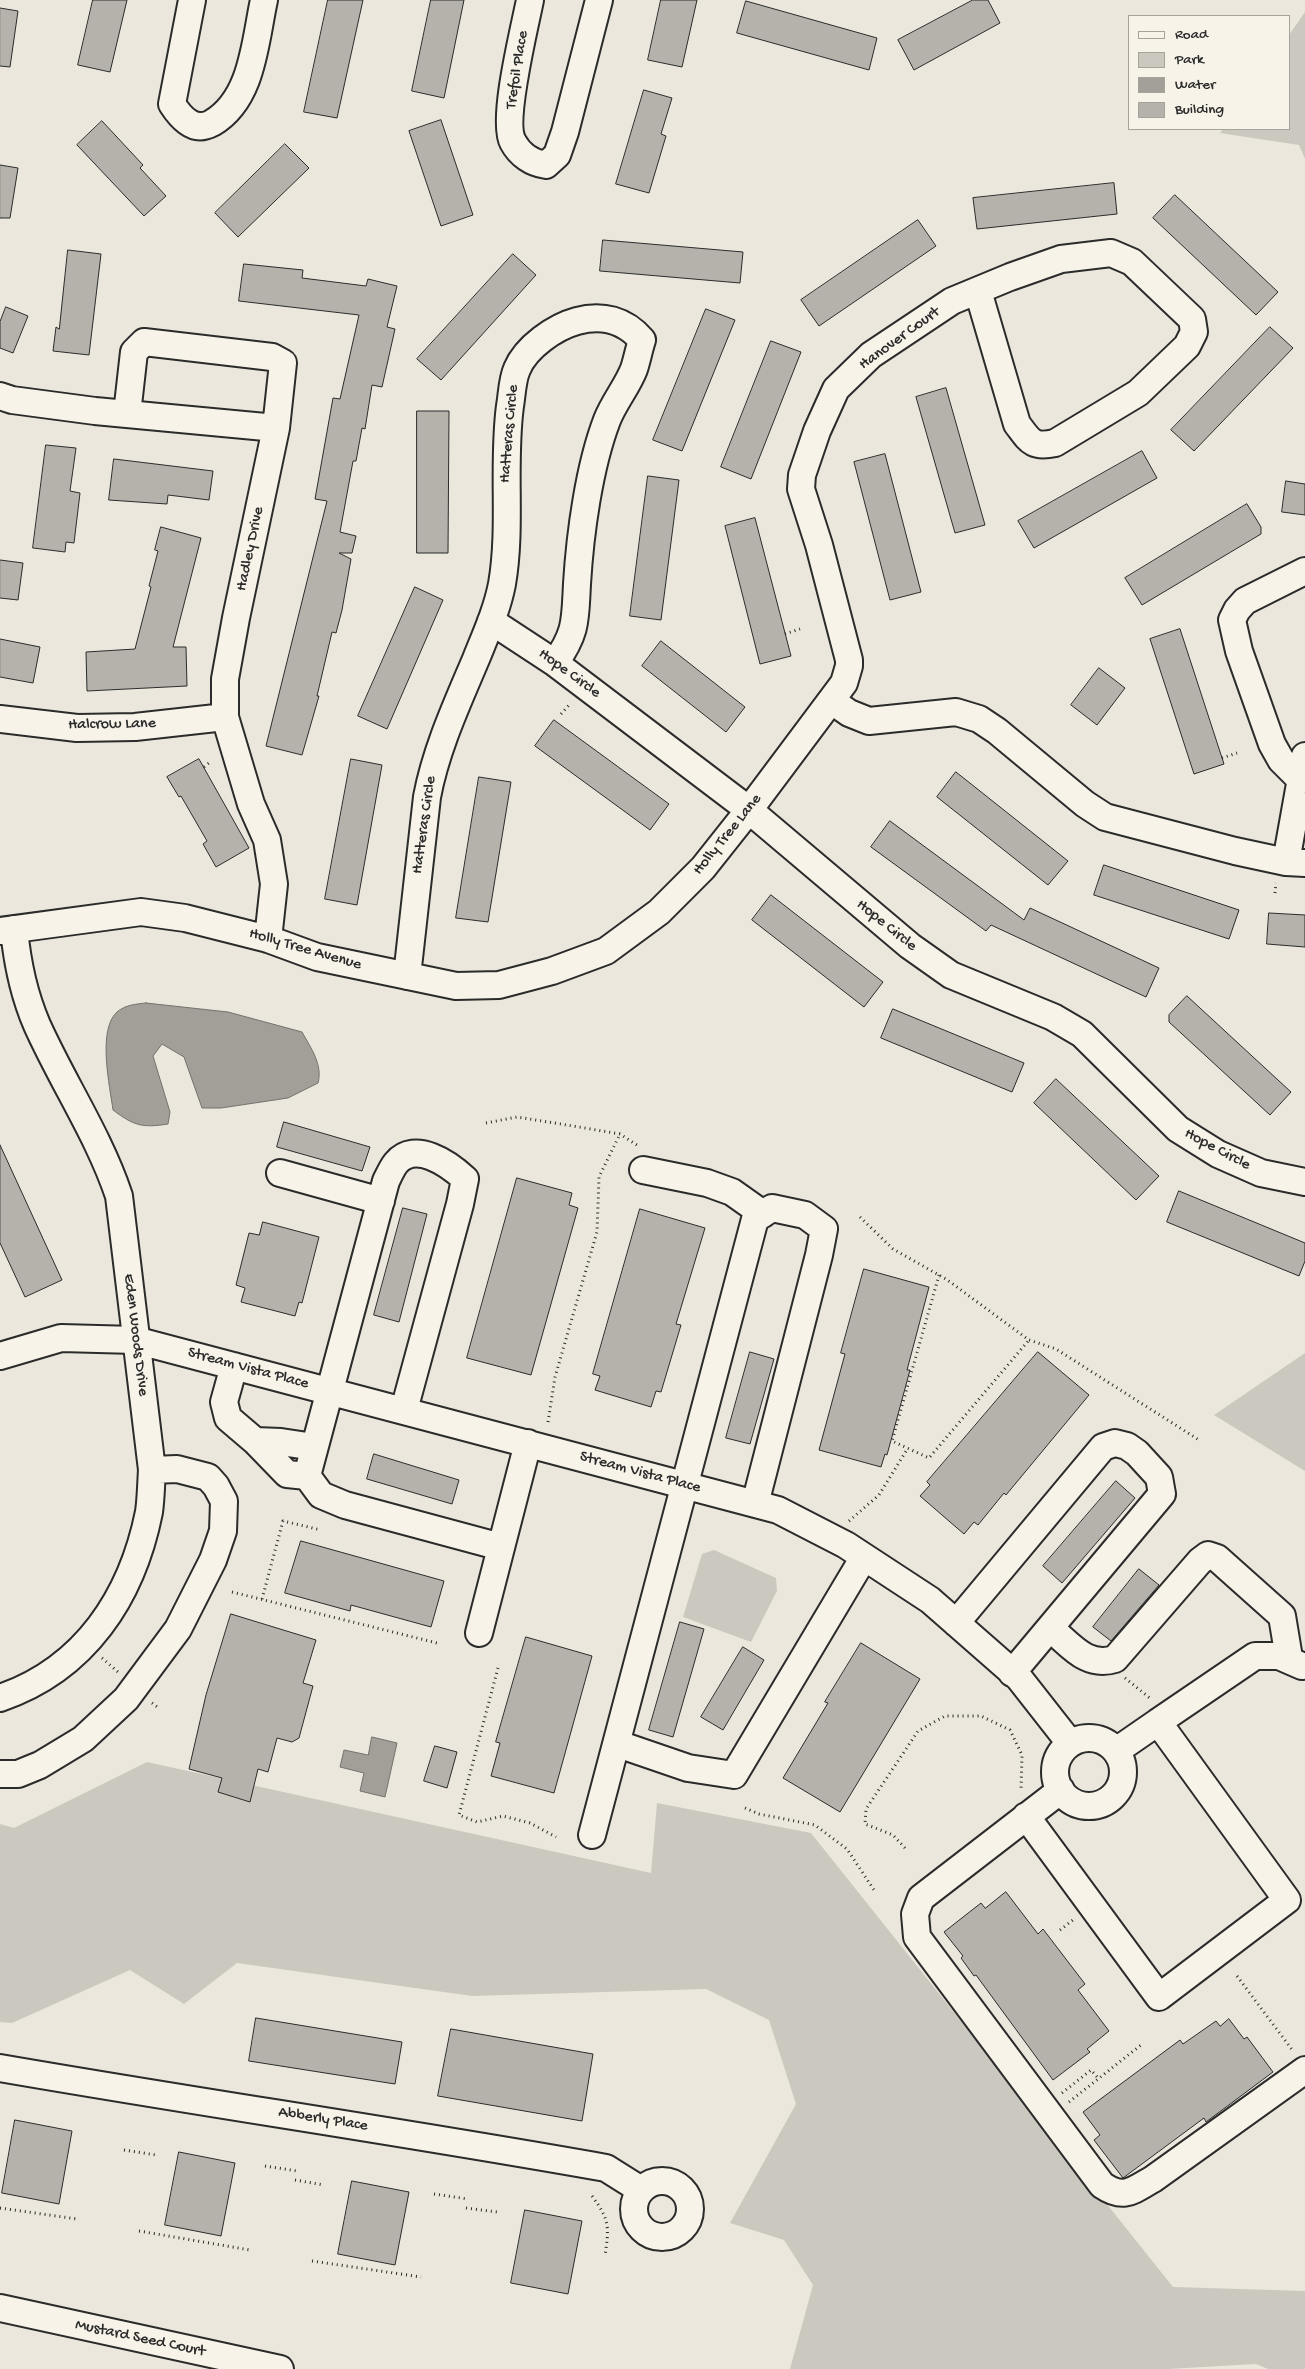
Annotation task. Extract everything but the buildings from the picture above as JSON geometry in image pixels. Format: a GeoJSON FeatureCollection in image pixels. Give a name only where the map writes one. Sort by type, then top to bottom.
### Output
{"type":"FeatureCollection","features":[{"type":"Feature","properties":{"kind":"street"},"geometry":{"type":"LineString","coordinates":[[192,0],[172,104],[181,118],[192,125],[204,127],[219,118],[236,101],[249,70],[264,0]]}},
{"type":"Feature","properties":{"kind":"street","name":"Trefoil Place"},"geometry":{"type":"LineString","coordinates":[[530,0],[510,106],[512,140],[528,159],[537,164],[546,165],[557,154],[585,60],[599,0]]}},
{"type":"Feature","properties":{"kind":"street","name":"Hanover Court"},"geometry":{"type":"LineString","coordinates":[[832,701],[844,683],[849,666],[819,545],[801,489],[802,475],[817,431],[836,389],[871,355],[952,302],[978,290],[1061,259],[1111,253],[1132,262],[1192,319],[1194,332],[1187,346],[1138,393],[1055,443],[1040,446],[1030,441],[1017,424],[978,290]]}},
{"type":"Feature","properties":{"kind":"street","name":"Hatteras Circle"},"geometry":{"type":"LineString","coordinates":[[408,976],[431,774],[448,726],[491,621],[502,584],[505,545],[508,420],[516,370],[525,356],[550,333],[570,323],[590,317],[604,317],[635,331],[642,340],[634,370],[607,420],[595,465],[584,520],[577,611],[569,643],[555,663]]}},
{"type":"Feature","properties":{"kind":"street","name":"Hadley Drive"},"geometry":{"type":"LineString","coordinates":[[127,414],[134,352],[144,342],[272,358],[283,363],[276,428],[236,618],[226,679],[225,717],[251,804],[267,840],[274,884],[268,939]]}},
{"type":"Feature","properties":{"kind":"street"},"geometry":{"type":"LineString","coordinates":[[0,396],[12,400],[127,414],[276,428]]}},
{"type":"Feature","properties":{"kind":"street"},"geometry":{"type":"LineString","coordinates":[[832,701],[850,713],[869,721],[956,712],[979,719],[1085,804],[1105,817],[1235,852],[1295,863],[1303,768],[1281,760],[1272,744],[1239,651],[1232,620],[1237,610],[1245,601],[1305,571]]}},
{"type":"Feature","properties":{"kind":"street","name":"Hope Circle"},"geometry":{"type":"LineString","coordinates":[[491,621],[555,663],[750,810],[896,934],[951,975],[1053,1017],[1082,1034],[1178,1129],[1218,1154],[1260,1173],[1305,1182]]}},
{"type":"Feature","properties":{"kind":"street","name":"Holly Tree Lane"},"geometry":{"type":"LineString","coordinates":[[606,951],[665,906],[703,868],[750,810],[832,701]]}},
{"type":"Feature","properties":{"kind":"street","name":"Halcrow Lane"},"geometry":{"type":"LineString","coordinates":[[0,719],[77,728],[134,727],[225,717]]}},
{"type":"Feature","properties":{"kind":"street","name":"Holly Tree Avenue"},"geometry":{"type":"LineString","coordinates":[[7,930],[141,912],[186,918],[268,939],[317,957],[456,986],[499,985],[552,971],[606,951]]}},
{"type":"Feature","properties":{"kind":"street","name":"Eden Woods Drive"},"geometry":{"type":"LineString","coordinates":[[0,1698],[15,1693],[50,1674],[67,1661],[94,1635],[117,1603],[133,1566],[149,1511],[152,1470],[119,1196],[110,1168],[37,1024],[7,930]]}},
{"type":"Feature","properties":{"kind":"street"},"geometry":{"type":"LineString","coordinates":[[307,1476],[328,1390],[386,1181],[396,1163],[412,1153],[444,1161],[465,1180],[404,1410]]}},
{"type":"Feature","properties":{"kind":"street"},"geometry":{"type":"LineString","coordinates":[[643,1160],[732,1192],[763,1214]]}},
{"type":"Feature","properties":{"kind":"street"},"geometry":{"type":"LineString","coordinates":[[280,1173],[381,1201]]}},
{"type":"Feature","properties":{"kind":"street"},"geometry":{"type":"LineString","coordinates":[[592,1835],[618,1744],[755,1219],[772,1208],[805,1215],[824,1229],[755,1504]]}},
{"type":"Feature","properties":{"kind":"street","name":"Stream Vista Place"},"geometry":{"type":"LineString","coordinates":[[0,1356],[61,1338],[135,1340],[778,1510],[864,1557],[930,1600],[1019,1678],[1070,1743]]}},
{"type":"Feature","properties":{"kind":"street"},"geometry":{"type":"LineString","coordinates":[[234,1366],[224,1402],[228,1418],[255,1441],[287,1474],[307,1476],[321,1495],[345,1505],[501,1546]]}},
{"type":"Feature","properties":{"kind":"street"},"geometry":{"type":"LineString","coordinates":[[255,1441],[281,1442],[314,1447]]}},
{"type":"Feature","properties":{"kind":"street"},"geometry":{"type":"LineString","coordinates":[[479,1633],[528,1443]]}},
{"type":"Feature","properties":{"kind":"street"},"geometry":{"type":"LineString","coordinates":[[956,1623],[1103,1447],[1115,1443],[1127,1446],[1149,1463],[1159,1477],[1162,1494],[1012,1673]]}},
{"type":"Feature","properties":{"kind":"street"},"geometry":{"type":"LineString","coordinates":[[0,1774],[18,1774],[40,1765],[83,1739],[126,1699],[178,1629],[213,1560],[223,1531],[224,1501],[216,1486],[208,1476],[177,1470],[152,1470]]}},
{"type":"Feature","properties":{"kind":"street"},"geometry":{"type":"LineString","coordinates":[[1050,1628],[1087,1659],[1102,1663],[1115,1659],[1208,1554],[1217,1558],[1282,1616],[1297,1663]]}},
{"type":"Feature","properties":{"kind":"street"},"geometry":{"type":"LineString","coordinates":[[618,1744],[688,1768],[734,1775],[864,1557]]}},
{"type":"Feature","properties":{"kind":"street"},"geometry":{"type":"LineString","coordinates":[[1116,1751],[1156,1713],[1255,1656],[1267,1655],[1297,1663]]}},
{"type":"Feature","properties":{"kind":"street"},"geometry":{"type":"LineString","coordinates":[[1023,1808],[1159,1997],[1162,1996],[1287,1900],[1156,1713]]}},
{"type":"Feature","properties":{"kind":"street"},"geometry":{"type":"LineString","coordinates":[[1080,1739],[1100,1739],[1116,1751],[1122,1766],[1121,1782],[1116,1792],[1108,1799],[1093,1805],[1077,1803],[1068,1798],[1061,1790],[1057,1783],[1056,1766],[1063,1750],[1070,1743],[1080,1739]]}},
{"type":"Feature","properties":{"kind":"street"},"geometry":{"type":"LineString","coordinates":[[1061,1790],[1023,1808],[921,1898],[915,1914],[917,1937],[1057,2113],[1102,2185],[1113,2193],[1122,2195],[1153,2179],[1302,2072]]}},
{"type":"Feature","properties":{"kind":"street","name":"Abberly Place"},"geometry":{"type":"LineString","coordinates":[[0,2068],[133,2091],[344,2123],[606,2168],[641,2190]]}},
{"type":"Feature","properties":{"kind":"street","name":"Mustard Seed Court"},"geometry":{"type":"LineString","coordinates":[[0,2308],[280,2369]]}},
{"type":"Feature","properties":{"kind":"path"},"geometry":{"type":"LineString","coordinates":[[785,634],[800,629]]}},
{"type":"Feature","properties":{"kind":"path"},"geometry":{"type":"LineString","coordinates":[[561,714],[568,707]]}},
{"type":"Feature","properties":{"kind":"path"},"geometry":{"type":"LineString","coordinates":[[1222,758],[1238,753]]}},
{"type":"Feature","properties":{"kind":"path"},"geometry":{"type":"LineString","coordinates":[[204,767],[209,763]]}},
{"type":"Feature","properties":{"kind":"path"},"geometry":{"type":"LineString","coordinates":[[486,1122],[517,1118],[620,1134],[643,1160]]}},
{"type":"Feature","properties":{"kind":"path"},"geometry":{"type":"LineString","coordinates":[[548,1422],[555,1377],[596,1232],[599,1176],[620,1134]]}},
{"type":"Feature","properties":{"kind":"path"},"geometry":{"type":"LineString","coordinates":[[860,1217],[893,1249],[939,1275],[1029,1340],[1056,1349],[1200,1440]]}},
{"type":"Feature","properties":{"kind":"path"},"geometry":{"type":"LineString","coordinates":[[939,1275],[892,1441],[929,1458],[1029,1340]]}},
{"type":"Feature","properties":{"kind":"path"},"geometry":{"type":"LineString","coordinates":[[848,1521],[879,1495],[908,1448]]}},
{"type":"Feature","properties":{"kind":"path"},"geometry":{"type":"LineString","coordinates":[[262,1599],[283,1521],[320,1530]]}},
{"type":"Feature","properties":{"kind":"path"},"geometry":{"type":"LineString","coordinates":[[232,1592],[437,1643]]}},
{"type":"Feature","properties":{"kind":"path"},"geometry":{"type":"LineString","coordinates":[[98,1654],[119,1674]]}},
{"type":"Feature","properties":{"kind":"path"},"geometry":{"type":"LineString","coordinates":[[498,1668],[459,1815],[477,1822],[503,1816],[530,1823],[556,1837]]}},
{"type":"Feature","properties":{"kind":"path"},"geometry":{"type":"LineString","coordinates":[[1121,1674],[1156,1713]]}},
{"type":"Feature","properties":{"kind":"path"},"geometry":{"type":"LineString","coordinates":[[905,1848],[893,1835],[865,1824],[866,1809],[918,1731],[946,1716],[981,1716],[1010,1730],[1022,1755],[1023,1808]]}},
{"type":"Feature","properties":{"kind":"path"},"geometry":{"type":"LineString","coordinates":[[745,1808],[759,1814],[815,1825],[847,1849],[876,1893]]}},
{"type":"Feature","properties":{"kind":"path"},"geometry":{"type":"LineString","coordinates":[[1237,1976],[1294,2052],[1290,2062],[1302,2072]]}},
{"type":"Feature","properties":{"kind":"path"},"geometry":{"type":"LineString","coordinates":[[1099,2079],[1092,2070],[1054,2098],[1057,2113],[1099,2079],[1141,2045]]}},
{"type":"Feature","properties":{"kind":"path"},"geometry":{"type":"LineString","coordinates":[[124,2150],[156,2155]]}},
{"type":"Feature","properties":{"kind":"path"},"geometry":{"type":"LineString","coordinates":[[265,2166],[297,2171]]}},
{"type":"Feature","properties":{"kind":"path"},"geometry":{"type":"LineString","coordinates":[[295,2180],[324,2185]]}},
{"type":"Feature","properties":{"kind":"path"},"geometry":{"type":"LineString","coordinates":[[434,2194],[468,2199]]}},
{"type":"Feature","properties":{"kind":"path"},"geometry":{"type":"LineString","coordinates":[[592,2196],[604,2212],[608,2231],[605,2256]]}},
{"type":"Feature","properties":{"kind":"path"},"geometry":{"type":"LineString","coordinates":[[0,2208],[77,2219]]}},
{"type":"Feature","properties":{"kind":"path"},"geometry":{"type":"LineString","coordinates":[[466,2208],[496,2212]]}},
{"type":"Feature","properties":{"kind":"path"},"geometry":{"type":"LineString","coordinates":[[140,2231],[250,2250]]}},
{"type":"Feature","properties":{"kind":"path"},"geometry":{"type":"LineString","coordinates":[[312,2261],[421,2277]]}},
{"type":"Feature","properties":{"kind":"green space"},"geometry":{"type":"Polygon","coordinates":[[[1305,12],[1305,159],[1299,145],[1220,133],[1222,130],[1290,130],[1290,34],[1305,12]]]}},
{"type":"Feature","properties":{"kind":"green space"},"geometry":{"type":"Polygon","coordinates":[[[1305,1353],[1305,1471],[1214,1415],[1305,1353]]]}},
{"type":"Feature","properties":{"kind":"green space"},"geometry":{"type":"Polygon","coordinates":[[[714,1550],[776,1578],[777,1591],[751,1642],[683,1617],[702,1554],[714,1550]]]}},
{"type":"Feature","properties":{"kind":"green space"},"geometry":{"type":"Polygon","coordinates":[[[147,1762],[651,1873],[657,1803],[811,1833],[1173,2287],[1305,2291],[1305,2369],[1268,2369],[1256,2364],[1168,2369],[790,2369],[813,2285],[784,2240],[730,2223],[796,2104],[769,2020],[706,1989],[472,1996],[237,1963],[184,2004],[130,1970],[12,2023],[0,2022],[0,1824],[14,1828],[147,1762]]]}},
{"type":"Feature","properties":{"kind":"water"},"geometry":{"type":"Polygon","coordinates":[[[146,1003],[228,1012],[302,1032],[318,1063],[318,1083],[288,1098],[221,1108],[202,1108],[184,1057],[162,1044],[153,1056],[170,1112],[168,1124],[145,1126],[133,1123],[113,1110],[106,1045],[111,1020],[117,1012],[131,1005],[146,1003]]]}},
{"type":"Feature","properties":{"kind":"water"},"geometry":{"type":"Polygon","coordinates":[[[372,1737],[397,1743],[385,1797],[360,1791],[364,1773],[340,1767],[344,1750],[368,1755],[372,1737]]]}}]}
